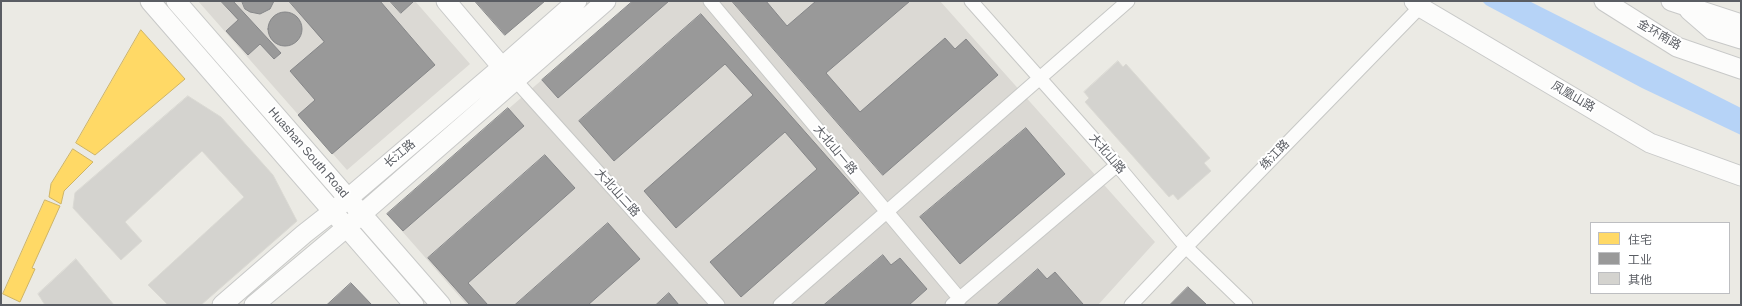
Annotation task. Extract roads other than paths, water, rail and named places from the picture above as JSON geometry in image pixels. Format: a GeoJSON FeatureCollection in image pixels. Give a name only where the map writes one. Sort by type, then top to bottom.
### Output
{"type":"FeatureCollection","features":[{"type":"Feature","properties":{"kind":"street","name":"Huashan South Road"},"geometry":{"type":"LineString","coordinates":[[150,1],[414,305]]}},
{"type":"Feature","properties":{"kind":"street","name":"Huashan South Road"},"geometry":{"type":"LineString","coordinates":[[176,1],[441,305]]}},
{"type":"Feature","properties":{"kind":"street"},"geometry":{"type":"LineString","coordinates":[[446,1],[502,67]]}},
{"type":"Feature","properties":{"kind":"street","name":"长江路"},"geometry":{"type":"LineString","coordinates":[[222,305],[304,234],[348,199],[577,1]]}},
{"type":"Feature","properties":{"kind":"street","name":"长江路"},"geometry":{"type":"LineString","coordinates":[[254,305],[347,227],[606,1]]}},
{"type":"Feature","properties":{"kind":"street","name":"大北山一路"},"geometry":{"type":"LineString","coordinates":[[710,1],[887,212],[956,302]]}},
{"type":"Feature","properties":{"kind":"street","name":"大北山路"},"geometry":{"type":"LineString","coordinates":[[971,1],[1117,165],[1186,247],[1246,305]]}},
{"type":"Feature","properties":{"kind":"street"},"geometry":{"type":"LineString","coordinates":[[780,305],[1128,1]]}},
{"type":"Feature","properties":{"kind":"street","name":"金环南路"},"geometry":{"type":"LineString","coordinates":[[1604,1],[1677,47],[1741,69]]}},
{"type":"Feature","properties":{"kind":"street"},"geometry":{"type":"LineString","coordinates":[[1677,3],[1741,24]]}},
{"type":"Feature","properties":{"kind":"street"},"geometry":{"type":"LineString","coordinates":[[1677,3],[1712,30],[1741,39]]}},
{"type":"Feature","properties":{"kind":"street","name":"凤凰山路"},"geometry":{"type":"LineString","coordinates":[[1417,4],[1650,143],[1741,176]]}},
{"type":"Feature","properties":{"kind":"street","name":"练江路"},"geometry":{"type":"LineString","coordinates":[[1132,305],[1417,4]]}},
{"type":"Feature","properties":{"kind":"street"},"geometry":{"type":"LineString","coordinates":[[1677,47],[1704,44],[1741,55]]}},
{"type":"Feature","properties":{"kind":"street","name":"大北山二路"},"geometry":{"type":"LineString","coordinates":[[516,81],[718,305]]}},
{"type":"Feature","properties":{"kind":"street"},"geometry":{"type":"LineString","coordinates":[[956,302],[1117,165]]}},
{"type":"Feature","properties":{"kind":"water"},"geometry":{"type":"Polygon","coordinates":[[[1482,1],[1529,1],[1741,108],[1741,135],[1642,88],[1486,5],[1482,1]]]}}]}
